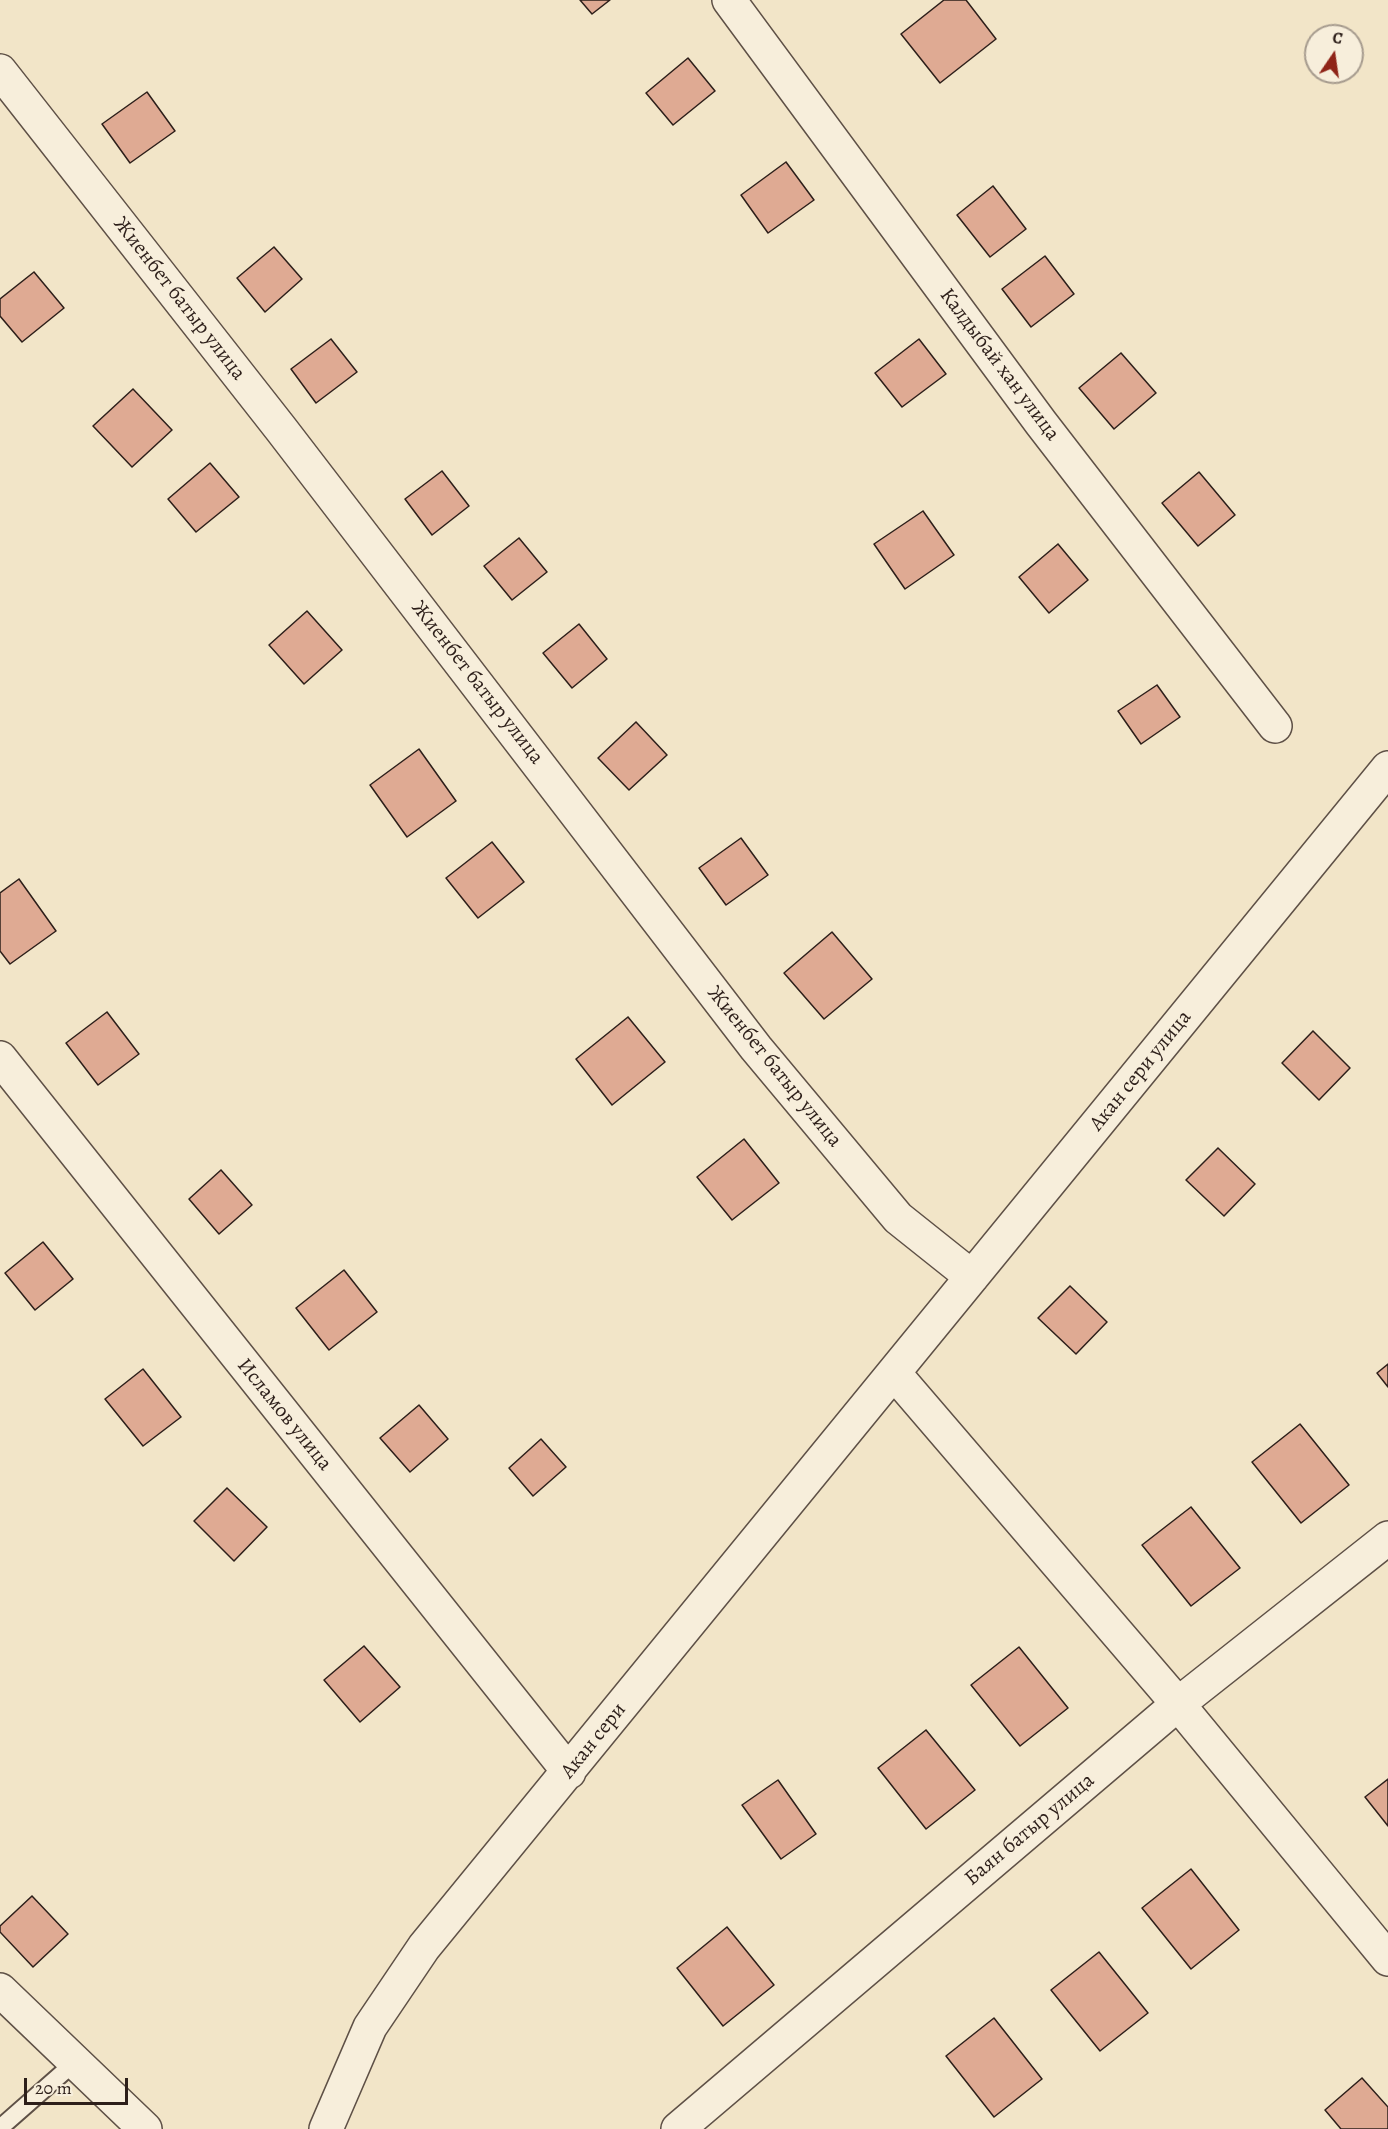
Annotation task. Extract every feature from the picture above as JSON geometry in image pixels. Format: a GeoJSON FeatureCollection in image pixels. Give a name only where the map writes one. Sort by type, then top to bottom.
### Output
{"type":"FeatureCollection","features":[{"type":"Feature","properties":{"kind":"street","name":"Калдыбай хан улица"},"geometry":{"type":"LineString","coordinates":[[729,0],[1041,423],[1275,726]]}},
{"type":"Feature","properties":{"kind":"street","name":"Жиенбет батыр улица"},"geometry":{"type":"LineString","coordinates":[[0,70],[288,438],[756,1048],[898,1218],[972,1277]]}},
{"type":"Feature","properties":{"kind":"street","name":"Акан сери улица"},"geometry":{"type":"LineString","coordinates":[[894,1373],[1388,768]]}},
{"type":"Feature","properties":{"kind":"street","name":"Исламов улица"},"geometry":{"type":"LineString","coordinates":[[0,1058],[568,1772]]}},
{"type":"Feature","properties":{"kind":"street","name":"Акан сери"},"geometry":{"type":"LineString","coordinates":[[326,2129],[370,2027],[424,1947],[894,1373]]}},
{"type":"Feature","properties":{"kind":"street"},"geometry":{"type":"LineString","coordinates":[[894,1373],[1178,1704],[1388,1959]]}},
{"type":"Feature","properties":{"kind":"street","name":"Баян батыр улица"},"geometry":{"type":"LineString","coordinates":[[678,2129],[1178,1704],[1388,1539]]}},
{"type":"Feature","properties":{"kind":"street"},"geometry":{"type":"LineString","coordinates":[[0,1990],[145,2129]]}},
{"type":"Feature","properties":{"kind":"lane"},"geometry":{"type":"LineString","coordinates":[[0,2128],[75,2062]]}},
{"type":"Feature","properties":{"kind":"building"},"geometry":{"type":"Polygon","coordinates":[[[580,0],[610,0],[592,14],[580,0]]]}},
{"type":"Feature","properties":{"kind":"building"},"geometry":{"type":"Polygon","coordinates":[[[944,0],[966,0],[996,39],[940,83],[901,34],[944,0]]]}},
{"type":"Feature","properties":{"kind":"building"},"geometry":{"type":"Polygon","coordinates":[[[688,58],[715,91],[673,125],[646,93],[688,58]]]}},
{"type":"Feature","properties":{"kind":"building"},"geometry":{"type":"Polygon","coordinates":[[[147,92],[175,131],[130,163],[102,124],[147,92]]]}},
{"type":"Feature","properties":{"kind":"building"},"geometry":{"type":"Polygon","coordinates":[[[786,162],[814,200],[768,233],[741,195],[786,162]]]}},
{"type":"Feature","properties":{"kind":"building"},"geometry":{"type":"Polygon","coordinates":[[[993,186],[1026,229],[990,257],[957,215],[993,186]]]}},
{"type":"Feature","properties":{"kind":"building"},"geometry":{"type":"Polygon","coordinates":[[[274,247],[302,279],[265,312],[237,278],[274,247]]]}},
{"type":"Feature","properties":{"kind":"building"},"geometry":{"type":"Polygon","coordinates":[[[1045,256],[1074,294],[1031,327],[1002,289],[1045,256]]]}},
{"type":"Feature","properties":{"kind":"building"},"geometry":{"type":"Polygon","coordinates":[[[34,272],[64,308],[22,342],[0,316],[0,299],[34,272]]]}},
{"type":"Feature","properties":{"kind":"building"},"geometry":{"type":"Polygon","coordinates":[[[331,339],[357,372],[316,403],[291,369],[331,339]]]}},
{"type":"Feature","properties":{"kind":"building"},"geometry":{"type":"Polygon","coordinates":[[[919,339],[946,374],[902,407],[875,373],[919,339]]]}},
{"type":"Feature","properties":{"kind":"building"},"geometry":{"type":"Polygon","coordinates":[[[1121,353],[1156,393],[1114,429],[1079,388],[1121,353]]]}},
{"type":"Feature","properties":{"kind":"building"},"geometry":{"type":"Polygon","coordinates":[[[133,389],[172,430],[132,467],[93,426],[133,389]]]}},
{"type":"Feature","properties":{"kind":"building"},"geometry":{"type":"Polygon","coordinates":[[[210,463],[239,497],[196,532],[168,499],[210,463]]]}},
{"type":"Feature","properties":{"kind":"building"},"geometry":{"type":"Polygon","coordinates":[[[442,471],[469,506],[432,535],[405,499],[442,471]]]}},
{"type":"Feature","properties":{"kind":"building"},"geometry":{"type":"Polygon","coordinates":[[[1199,472],[1235,515],[1198,546],[1162,503],[1199,472]]]}},
{"type":"Feature","properties":{"kind":"building"},"geometry":{"type":"Polygon","coordinates":[[[923,511],[954,555],[905,589],[874,544],[923,511]]]}},
{"type":"Feature","properties":{"kind":"building"},"geometry":{"type":"Polygon","coordinates":[[[519,538],[547,572],[512,600],[484,566],[519,538]]]}},
{"type":"Feature","properties":{"kind":"building"},"geometry":{"type":"Polygon","coordinates":[[[1058,544],[1088,580],[1049,613],[1019,577],[1058,544]]]}},
{"type":"Feature","properties":{"kind":"building"},"geometry":{"type":"Polygon","coordinates":[[[307,611],[342,650],[304,684],[269,645],[307,611]]]}},
{"type":"Feature","properties":{"kind":"building"},"geometry":{"type":"Polygon","coordinates":[[[579,624],[607,659],[572,688],[543,653],[579,624]]]}},
{"type":"Feature","properties":{"kind":"building"},"geometry":{"type":"Polygon","coordinates":[[[1157,685],[1180,717],[1141,744],[1118,711],[1157,685]]]}},
{"type":"Feature","properties":{"kind":"building"},"geometry":{"type":"Polygon","coordinates":[[[636,722],[667,755],[629,790],[598,758],[636,722]]]}},
{"type":"Feature","properties":{"kind":"building"},"geometry":{"type":"Polygon","coordinates":[[[419,749],[456,801],[407,837],[370,785],[419,749]]]}},
{"type":"Feature","properties":{"kind":"building"},"geometry":{"type":"Polygon","coordinates":[[[741,838],[768,875],[726,905],[699,868],[741,838]]]}},
{"type":"Feature","properties":{"kind":"building"},"geometry":{"type":"Polygon","coordinates":[[[492,842],[524,882],[478,918],[446,878],[492,842]]]}},
{"type":"Feature","properties":{"kind":"building"},"geometry":{"type":"Polygon","coordinates":[[[19,879],[56,931],[10,964],[0,951],[0,893],[19,879]]]}},
{"type":"Feature","properties":{"kind":"building"},"geometry":{"type":"Polygon","coordinates":[[[832,932],[872,979],[824,1019],[784,973],[832,932]]]}},
{"type":"Feature","properties":{"kind":"building"},"geometry":{"type":"Polygon","coordinates":[[[107,1012],[139,1054],[98,1085],[66,1043],[107,1012]]]}},
{"type":"Feature","properties":{"kind":"building"},"geometry":{"type":"Polygon","coordinates":[[[628,1017],[665,1062],[612,1105],[576,1059],[628,1017]]]}},
{"type":"Feature","properties":{"kind":"building"},"geometry":{"type":"Polygon","coordinates":[[[1313,1031],[1350,1068],[1319,1100],[1282,1063],[1313,1031]]]}},
{"type":"Feature","properties":{"kind":"building"},"geometry":{"type":"Polygon","coordinates":[[[744,1139],[779,1183],[732,1220],[697,1177],[744,1139]]]}},
{"type":"Feature","properties":{"kind":"building"},"geometry":{"type":"Polygon","coordinates":[[[1218,1148],[1255,1184],[1224,1216],[1186,1180],[1218,1148]]]}},
{"type":"Feature","properties":{"kind":"building"},"geometry":{"type":"Polygon","coordinates":[[[221,1170],[252,1205],[219,1234],[189,1199],[221,1170]]]}},
{"type":"Feature","properties":{"kind":"building"},"geometry":{"type":"Polygon","coordinates":[[[43,1242],[73,1279],[35,1310],[5,1273],[43,1242]]]}},
{"type":"Feature","properties":{"kind":"building"},"geometry":{"type":"Polygon","coordinates":[[[344,1270],[377,1312],[329,1350],[296,1308],[344,1270]]]}},
{"type":"Feature","properties":{"kind":"building"},"geometry":{"type":"Polygon","coordinates":[[[1070,1286],[1107,1322],[1076,1354],[1038,1318],[1070,1286]]]}},
{"type":"Feature","properties":{"kind":"building"},"geometry":{"type":"Polygon","coordinates":[[[1388,1364],[1388,1387],[1377,1373],[1388,1364]]]}},
{"type":"Feature","properties":{"kind":"building"},"geometry":{"type":"Polygon","coordinates":[[[143,1369],[181,1417],[143,1446],[105,1399],[143,1369]]]}},
{"type":"Feature","properties":{"kind":"building"},"geometry":{"type":"Polygon","coordinates":[[[419,1405],[448,1439],[410,1472],[380,1438],[419,1405]]]}},
{"type":"Feature","properties":{"kind":"building"},"geometry":{"type":"Polygon","coordinates":[[[1300,1424],[1349,1485],[1301,1523],[1252,1462],[1300,1424]]]}},
{"type":"Feature","properties":{"kind":"building"},"geometry":{"type":"Polygon","coordinates":[[[541,1439],[566,1467],[533,1496],[509,1468],[541,1439]]]}},
{"type":"Feature","properties":{"kind":"building"},"geometry":{"type":"Polygon","coordinates":[[[227,1488],[267,1527],[234,1561],[194,1521],[227,1488]]]}},
{"type":"Feature","properties":{"kind":"building"},"geometry":{"type":"Polygon","coordinates":[[[1191,1507],[1240,1568],[1191,1606],[1142,1545],[1191,1507]]]}},
{"type":"Feature","properties":{"kind":"building"},"geometry":{"type":"Polygon","coordinates":[[[364,1646],[400,1687],[360,1722],[324,1680],[364,1646]]]}},
{"type":"Feature","properties":{"kind":"building"},"geometry":{"type":"Polygon","coordinates":[[[1019,1647],[1068,1708],[1020,1746],[971,1685],[1019,1647]]]}},
{"type":"Feature","properties":{"kind":"building"},"geometry":{"type":"Polygon","coordinates":[[[926,1730],[975,1790],[926,1829],[878,1768],[926,1730]]]}},
{"type":"Feature","properties":{"kind":"building"},"geometry":{"type":"Polygon","coordinates":[[[1388,1779],[1388,1826],[1365,1797],[1388,1779]]]}},
{"type":"Feature","properties":{"kind":"building"},"geometry":{"type":"Polygon","coordinates":[[[778,1780],[816,1834],[781,1859],[742,1805],[778,1780]]]}},
{"type":"Feature","properties":{"kind":"building"},"geometry":{"type":"Polygon","coordinates":[[[1191,1869],[1239,1930],[1191,1969],[1142,1908],[1191,1869]]]}},
{"type":"Feature","properties":{"kind":"building"},"geometry":{"type":"Polygon","coordinates":[[[32,1896],[68,1934],[33,1967],[0,1932],[0,1926],[32,1896]]]}},
{"type":"Feature","properties":{"kind":"building"},"geometry":{"type":"Polygon","coordinates":[[[727,1927],[774,1985],[723,2026],[677,1968],[727,1927]]]}},
{"type":"Feature","properties":{"kind":"building"},"geometry":{"type":"Polygon","coordinates":[[[1099,1952],[1148,2013],[1100,2051],[1051,1990],[1099,1952]]]}},
{"type":"Feature","properties":{"kind":"building"},"geometry":{"type":"Polygon","coordinates":[[[994,2018],[1042,2079],[994,2117],[946,2056],[994,2018]]]}},
{"type":"Feature","properties":{"kind":"building"},"geometry":{"type":"Polygon","coordinates":[[[1362,2078],[1388,2107],[1388,2129],[1341,2129],[1325,2110],[1362,2078]]]}}]}
